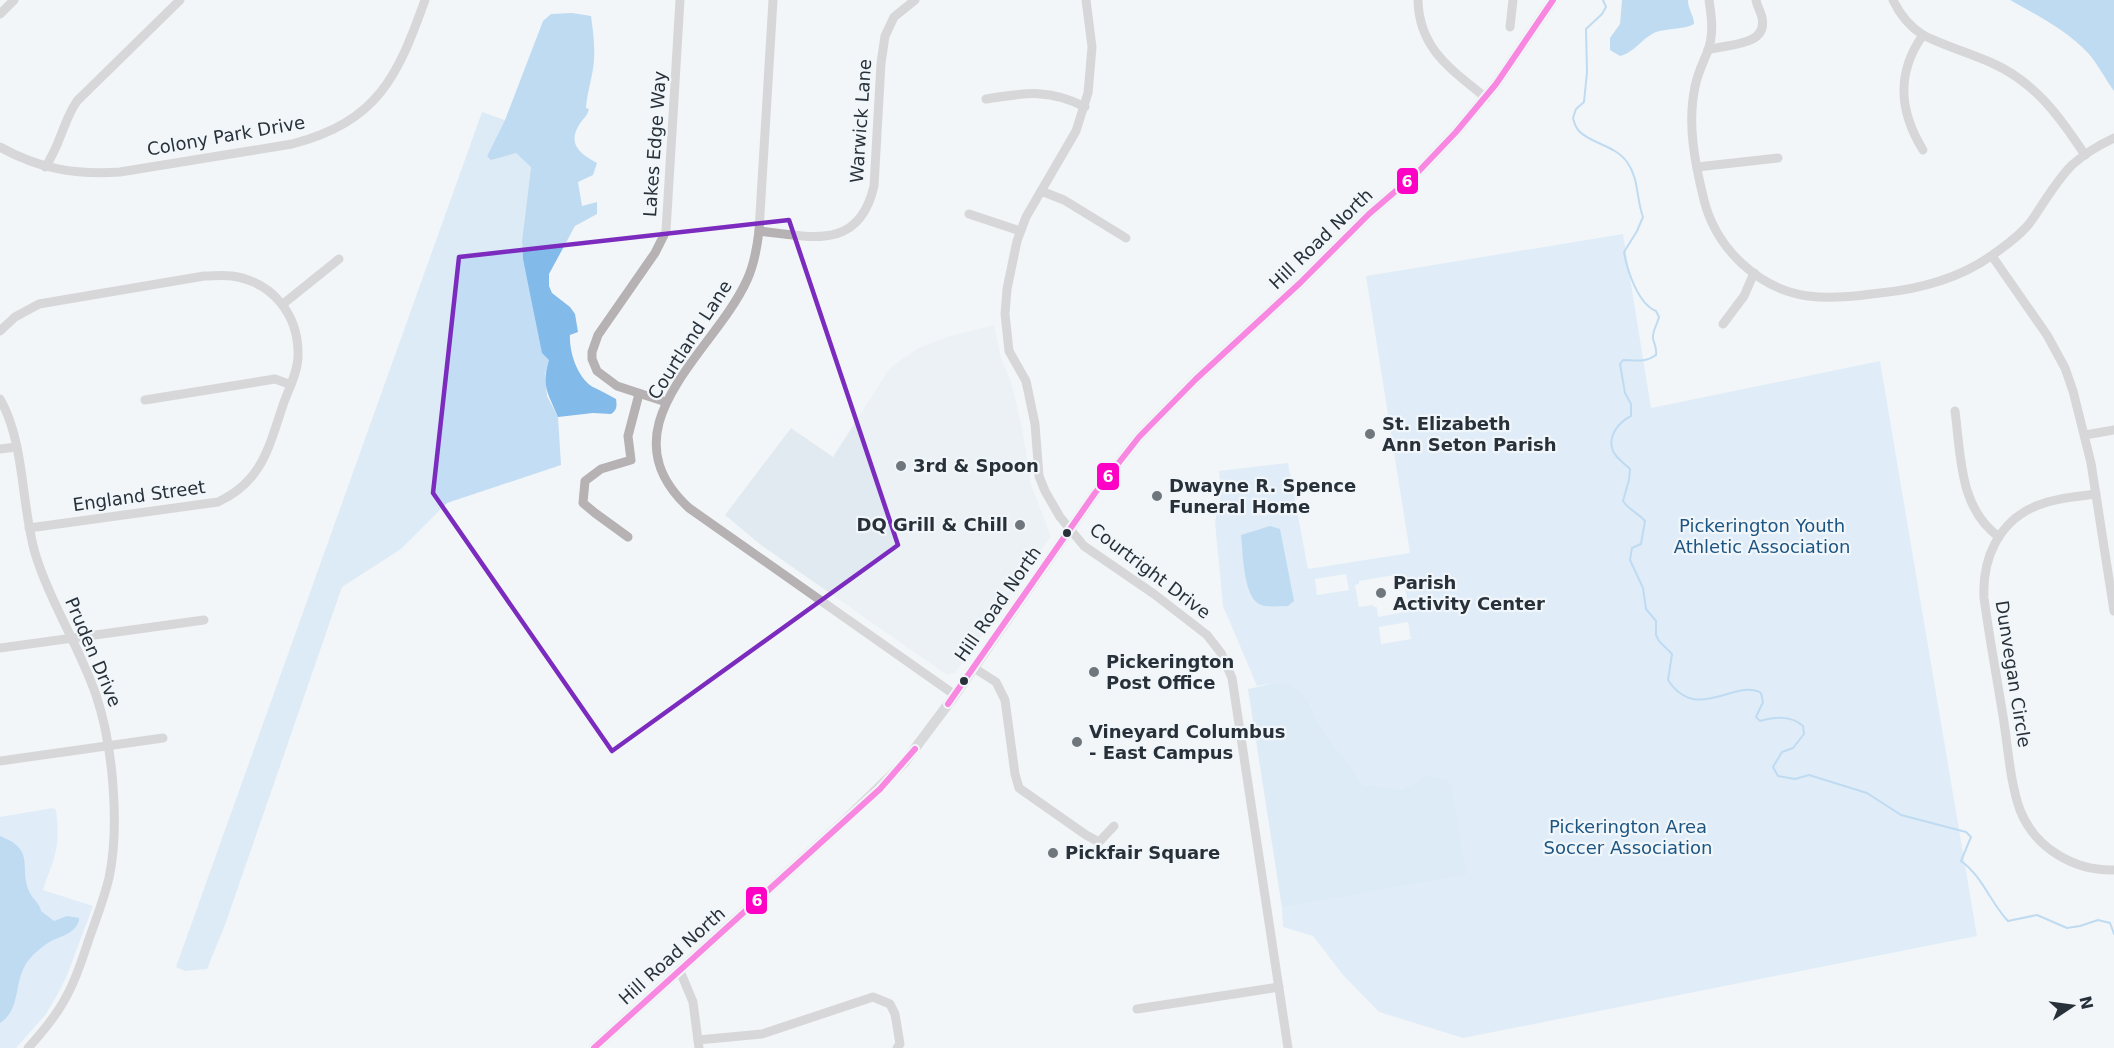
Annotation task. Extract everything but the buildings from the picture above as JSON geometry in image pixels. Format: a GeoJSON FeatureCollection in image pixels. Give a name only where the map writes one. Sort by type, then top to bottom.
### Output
{"type":"FeatureCollection","features":[{"type":"Feature","properties":{"kind":"main road","name":"Hill Road North"},"geometry":{"type":"LineString","coordinates":[[594,1048],[880,789],[904,763],[955,695],[1115,466],[1156,419],[1369,214],[1430,160],[1486,98],[1553,0]]}},
{"type":"Feature","properties":{"kind":"street"},"geometry":{"type":"LineString","coordinates":[[0,14],[14,0]]}},
{"type":"Feature","properties":{"kind":"street"},"geometry":{"type":"LineString","coordinates":[[45,167],[58,146],[70,111],[77,101],[180,0]]}},
{"type":"Feature","properties":{"kind":"street","name":"Colony Park Drive"},"geometry":{"type":"LineString","coordinates":[[0,147],[22,159],[45,167],[83,173],[120,172],[292,144],[327,132],[360,113],[386,87],[406,51],[425,0]]}},
{"type":"Feature","properties":{"kind":"street","name":"Lakes Edge Way"},"geometry":{"type":"LineString","coordinates":[[666,402],[617,386],[597,370],[592,359],[592,352],[598,335],[655,254],[666,231],[680,0]]}},
{"type":"Feature","properties":{"kind":"street","name":"Courtland Lane"},"geometry":{"type":"LineString","coordinates":[[773,0],[759,231],[755,257],[747,281],[734,303],[683,374],[666,402],[657,430],[658,455],[666,479],[681,500],[699,515],[955,695]]}},
{"type":"Feature","properties":{"kind":"street","name":"Warwick Lane"},"geometry":{"type":"LineString","coordinates":[[759,231],[819,238],[852,227],[862,217],[874,186],[880,63],[885,36],[894,17],[915,0]]}},
{"type":"Feature","properties":{"kind":"street","name":"Courtright Drive"},"geometry":{"type":"LineString","coordinates":[[1086,0],[1092,59],[1085,106],[1076,131],[1020,231],[1007,289],[1005,314],[1009,351],[1026,381],[1035,424],[1039,476],[1052,504],[1069,530],[1084,546],[1135,580],[1207,635],[1221,653],[1232,678],[1288,1048]]}},
{"type":"Feature","properties":{"kind":"street"},"geometry":{"type":"LineString","coordinates":[[1418,0],[1422,27],[1433,51],[1486,98]]}},
{"type":"Feature","properties":{"kind":"street"},"geometry":{"type":"LineString","coordinates":[[1510,27],[1513,0]]}},
{"type":"Feature","properties":{"kind":"street"},"geometry":{"type":"LineString","coordinates":[[1709,0],[1713,27],[1693,99],[1692,131],[1697,167],[1707,210],[1717,233],[1732,254],[1754,273],[1783,288],[1807,296],[1858,296],[1920,287],[1967,271],[1992,256],[2027,226],[2072,166],[2085,155],[2114,138]]}},
{"type":"Feature","properties":{"kind":"street"},"geometry":{"type":"LineString","coordinates":[[1708,50],[1753,40],[1763,21],[1756,0]]}},
{"type":"Feature","properties":{"kind":"street"},"geometry":{"type":"LineString","coordinates":[[1893,0],[1902,17],[1923,35],[1990,62],[2022,80],[2050,105],[2085,155]]}},
{"type":"Feature","properties":{"kind":"street"},"geometry":{"type":"LineString","coordinates":[[1923,35],[1907,66],[1904,90],[1909,123],[1923,150]]}},
{"type":"Feature","properties":{"kind":"street"},"geometry":{"type":"LineString","coordinates":[[986,99],[1030,92],[1065,97],[1085,106]]}},
{"type":"Feature","properties":{"kind":"street"},"geometry":{"type":"LineString","coordinates":[[1697,167],[1778,158]]}},
{"type":"Feature","properties":{"kind":"street"},"geometry":{"type":"LineString","coordinates":[[1041,191],[1064,200],[1126,238]]}},
{"type":"Feature","properties":{"kind":"street"},"geometry":{"type":"LineString","coordinates":[[969,214],[1020,231]]}},
{"type":"Feature","properties":{"kind":"street"},"geometry":{"type":"LineString","coordinates":[[1992,256],[2057,351],[2073,391],[2085,435],[2110,554],[2114,611]]}},
{"type":"Feature","properties":{"kind":"street"},"geometry":{"type":"LineString","coordinates":[[2,330],[26,309],[39,304],[204,276],[230,276],[243,279],[259,285],[283,304],[339,259]]}},
{"type":"Feature","properties":{"kind":"street"},"geometry":{"type":"LineString","coordinates":[[1723,324],[1744,296],[1754,273]]}},
{"type":"Feature","properties":{"kind":"street","name":"England Street"},"geometry":{"type":"LineString","coordinates":[[29,528],[218,502],[249,481],[261,465],[269,446],[298,357],[297,341],[283,304]]}},
{"type":"Feature","properties":{"kind":"street"},"geometry":{"type":"LineString","coordinates":[[145,400],[275,379],[289,384]]}},
{"type":"Feature","properties":{"kind":"street"},"geometry":{"type":"LineString","coordinates":[[628,537],[584,503],[585,481],[601,469],[631,460],[628,436],[639,394]]}},
{"type":"Feature","properties":{"kind":"street","name":"Pruden Drive"},"geometry":{"type":"LineString","coordinates":[[0,399],[11,423],[29,528],[38,561],[48,589],[97,696],[108,745],[114,829],[111,866],[106,890],[68,995],[55,1016],[28,1048]]}},
{"type":"Feature","properties":{"kind":"street"},"geometry":{"type":"LineString","coordinates":[[1955,411],[1962,467],[1970,500],[1981,521],[1999,537]]}},
{"type":"Feature","properties":{"kind":"street"},"geometry":{"type":"LineString","coordinates":[[2085,435],[2114,430]]}},
{"type":"Feature","properties":{"kind":"street"},"geometry":{"type":"LineString","coordinates":[[0,449],[16,447]]}},
{"type":"Feature","properties":{"kind":"street","name":"Dunvegan Circle"},"geometry":{"type":"LineString","coordinates":[[2096,494],[2061,499],[2037,506],[2016,518],[1999,537],[1986,560],[1983,580],[2010,760],[2020,808],[2032,830],[2059,856],[2081,866],[2099,870],[2114,870]]}},
{"type":"Feature","properties":{"kind":"street"},"geometry":{"type":"LineString","coordinates":[[0,648],[204,620]]}},
{"type":"Feature","properties":{"kind":"street"},"geometry":{"type":"LineString","coordinates":[[974,668],[996,682],[1005,700],[1019,788],[1099,842],[1114,826]]}},
{"type":"Feature","properties":{"kind":"street"},"geometry":{"type":"LineString","coordinates":[[0,762],[163,738]]}},
{"type":"Feature","properties":{"kind":"street"},"geometry":{"type":"LineString","coordinates":[[680,971],[693,1002],[699,1044],[762,1034],[873,997],[890,1004],[895,1014],[900,1044],[897,1048]]}},
{"type":"Feature","properties":{"kind":"street"},"geometry":{"type":"LineString","coordinates":[[1137,1009],[1279,987]]}},
{"type":"Feature","properties":{"kind":"highlighted area"},"geometry":{"type":"Polygon","coordinates":[[[789,220],[898,545],[612,751],[433,493],[459,257],[789,220]]]}},
{"type":"Feature","properties":{"kind":"shaded area"},"geometry":{"type":"Polygon","coordinates":[[[482,112],[505,120],[487,156],[491,159],[516,153],[531,166],[522,241],[523,259],[549,360],[545,374],[547,396],[558,417],[561,465],[447,503],[401,549],[342,587],[225,925],[207,969],[185,971],[176,967],[482,112]]]}},
{"type":"Feature","properties":{"kind":"shaded area"},"geometry":{"type":"Polygon","coordinates":[[[994,325],[1001,358],[1012,385],[1031,485],[1051,536],[955,673],[947,675],[761,545],[725,515],[791,428],[833,457],[890,368],[917,349],[947,337],[994,325]]]}},
{"type":"Feature","properties":{"kind":"shaded area"},"geometry":{"type":"Polygon","coordinates":[[[1275,683],[1289,684],[1301,693],[1310,704],[1319,724],[1363,784],[1403,789],[1425,775],[1445,778],[1451,784],[1466,875],[1282,908],[1248,689],[1275,683]]]}},
{"type":"Feature","properties":{"kind":"green space"},"geometry":{"type":"Polygon","coordinates":[[[1623,234],[1651,408],[1880,361],[1977,936],[1463,1038],[1379,1012],[1343,975],[1313,936],[1283,927],[1282,908],[1465,875],[1445,778],[1425,775],[1403,789],[1363,784],[1319,724],[1310,704],[1275,683],[1257,686],[1223,606],[1215,522],[1221,494],[1219,471],[1288,463],[1308,569],[1410,553],[1366,276],[1623,234]],[[1346,574],[1315,579],[1317,595],[1349,590],[1346,574]],[[1401,574],[1359,581],[1359,584],[1355,585],[1359,607],[1373,605],[1377,607],[1378,617],[1404,612],[1403,603],[1408,602],[1401,574]],[[1408,622],[1379,627],[1381,644],[1411,639],[1408,622]]]}},
{"type":"Feature","properties":{"kind":"green space"},"geometry":{"type":"Polygon","coordinates":[[[53,808],[56,810],[57,843],[54,860],[43,890],[93,906],[66,978],[46,1014],[16,1048],[0,1048],[0,817],[53,808]]]}},
{"type":"Feature","properties":{"kind":"water"},"geometry":{"type":"Polygon","coordinates":[[[1622,0],[1688,0],[1694,24],[1656,32],[1630,52],[1620,56],[1610,50],[1610,38],[1620,24],[1622,0]]]}},
{"type":"Feature","properties":{"kind":"water"},"geometry":{"type":"Polygon","coordinates":[[[2010,0],[2114,0],[2114,91],[2092,57],[2079,44],[2051,24],[2010,0]]]}},
{"type":"Feature","properties":{"kind":"water"},"geometry":{"type":"Polygon","coordinates":[[[572,13],[591,16],[594,60],[586,108],[589,109],[574,138],[581,152],[597,163],[593,175],[578,182],[582,206],[597,202],[597,214],[575,226],[549,274],[549,286],[552,293],[575,314],[578,332],[570,335],[570,342],[579,372],[589,384],[616,399],[616,406],[611,414],[593,413],[558,417],[547,389],[546,376],[549,360],[542,353],[523,259],[522,241],[531,167],[516,153],[491,160],[487,156],[505,120],[543,21],[551,14],[572,13]]]}},
{"type":"Feature","properties":{"kind":"water"},"geometry":{"type":"Polygon","coordinates":[[[1270,526],[1280,529],[1294,601],[1288,606],[1259,604],[1250,592],[1247,583],[1241,535],[1270,526]]]}},
{"type":"Feature","properties":{"kind":"water"},"geometry":{"type":"Polygon","coordinates":[[[0,836],[11,841],[22,853],[26,882],[41,911],[54,921],[67,916],[79,918],[73,930],[46,944],[28,961],[20,977],[12,1010],[0,1023],[0,836]]]}},
{"type":"Feature","properties":{"kind":"waterway"},"geometry":{"type":"LineString","coordinates":[[1603,0],[1606,7],[1602,14],[1586,29],[1587,72],[1584,102],[1576,109],[1573,118],[1579,131],[1610,148],[1627,162],[1634,175],[1643,217],[1624,252],[1631,277],[1639,294],[1659,317],[1653,336],[1656,355],[1644,360],[1623,360],[1620,364],[1625,393],[1631,404],[1631,416],[1615,430],[1612,445],[1616,456],[1630,469],[1623,501],[1645,521],[1641,544],[1632,548],[1630,560],[1643,588],[1646,609],[1656,621],[1656,635],[1672,654],[1668,680],[1679,693],[1691,698],[1703,699],[1751,690],[1761,693],[1763,702],[1756,717],[1760,721],[1783,718],[1793,720],[1803,726],[1804,734],[1793,748],[1782,752],[1773,767],[1778,776],[1795,779],[1809,775],[1867,793],[1901,815],[1966,832],[1971,837],[1961,861],[1975,874],[2008,921],[2037,915],[2067,928],[2098,920],[2110,923],[2114,934]]}},
{"type":"Feature","properties":{"kind":"transit line","name":"6"},"geometry":{"type":"LineString","coordinates":[[948,704],[1095,493],[1139,437],[1196,379],[1300,283],[1369,214],[1419,171],[1456,132],[1496,84],[1553,0]]}},
{"type":"Feature","properties":{"kind":"transit line","name":"6"},"geometry":{"type":"LineString","coordinates":[[594,1048],[880,789],[915,749]]}},
{"type":"Feature","properties":{"kind":"place","name":"St. Elizabeth Ann Seton Parish"},"geometry":{"type":"Point","coordinates":[1370,434]}},
{"type":"Feature","properties":{"kind":"place","name":"3rd & Spoon"},"geometry":{"type":"Point","coordinates":[901,466]}},
{"type":"Feature","properties":{"kind":"place","name":"Dwayne R. Spence Funeral Home"},"geometry":{"type":"Point","coordinates":[1157,496]}},
{"type":"Feature","properties":{"kind":"place","name":"DQ Grill & Chill"},"geometry":{"type":"Point","coordinates":[1020,525]}},
{"type":"Feature","properties":{"kind":"place","name":"Parish Activity Center"},"geometry":{"type":"Point","coordinates":[1381,593]}},
{"type":"Feature","properties":{"kind":"place","name":"Pickerington Post Office"},"geometry":{"type":"Point","coordinates":[1094,672]}},
{"type":"Feature","properties":{"kind":"place","name":"Vineyard Columbus - East Campus"},"geometry":{"type":"Point","coordinates":[1077,742]}},
{"type":"Feature","properties":{"kind":"place","name":"Pickfair Square"},"geometry":{"type":"Point","coordinates":[1053,853]}},
{"type":"Feature","properties":{"kind":"park label","name":"Pickerington Youth Athletic Association"},"geometry":{"type":"Point","coordinates":[1762,536]}},
{"type":"Feature","properties":{"kind":"park label","name":"Pickerington Area Soccer Association"},"geometry":{"type":"Point","coordinates":[1628,837]}}]}
